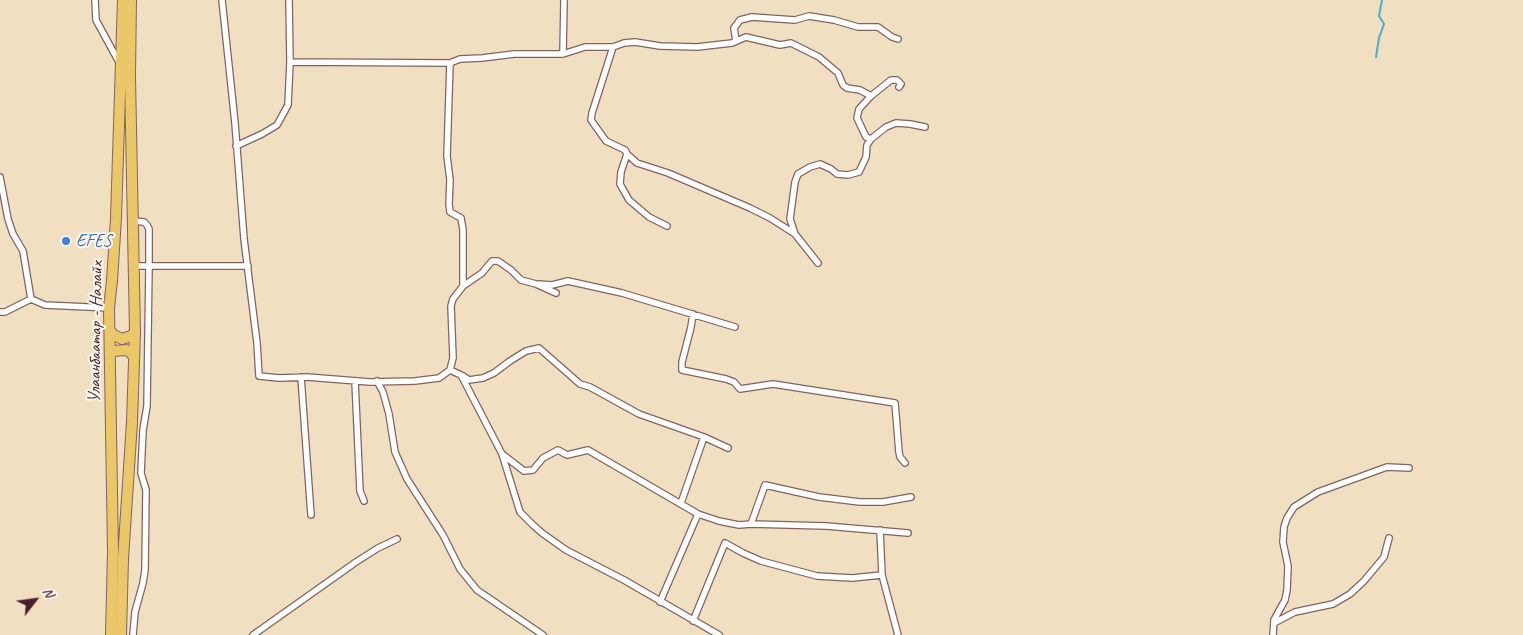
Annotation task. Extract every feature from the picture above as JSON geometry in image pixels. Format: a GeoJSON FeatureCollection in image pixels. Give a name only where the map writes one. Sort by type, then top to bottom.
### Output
{"type":"FeatureCollection","features":[{"type":"Feature","properties":{"kind":"highway","name":"Улаанбаатар - Налайх"},"geometry":{"type":"LineString","coordinates":[[111,635],[113,551],[109,308],[116,218],[123,0]]}},
{"type":"Feature","properties":{"kind":"highway","name":"Улаанбаатар - Налайх"},"geometry":{"type":"LineString","coordinates":[[121,635],[123,559],[135,332],[130,76],[131,0]]}},
{"type":"Feature","properties":{"kind":"highway"},"geometry":{"type":"LineString","coordinates":[[110,331],[122,339],[131,336],[135,332]]}},
{"type":"Feature","properties":{"kind":"highway"},"geometry":{"type":"LineString","coordinates":[[110,354],[114,351],[126,350],[134,357]]}},
{"type":"Feature","properties":{"kind":"street"},"geometry":{"type":"LineString","coordinates":[[95,0],[96,20],[121,65]]}},
{"type":"Feature","properties":{"kind":"street"},"geometry":{"type":"LineString","coordinates":[[222,0],[259,376],[355,381],[428,380],[439,378],[450,370],[453,358],[451,306],[453,299],[462,286],[482,273],[492,261],[498,260],[521,280],[556,293]]}},
{"type":"Feature","properties":{"kind":"street"},"geometry":{"type":"LineString","coordinates":[[236,146],[277,125],[288,105],[290,62],[289,0]]}},
{"type":"Feature","properties":{"kind":"street"},"geometry":{"type":"LineString","coordinates":[[563,54],[564,0]]}},
{"type":"Feature","properties":{"kind":"street"},"geometry":{"type":"LineString","coordinates":[[736,41],[734,28],[740,20],[752,18],[795,20],[809,16],[834,20],[858,27],[878,27],[892,37],[898,38]]}},
{"type":"Feature","properties":{"kind":"street"},"geometry":{"type":"LineString","coordinates":[[290,62],[450,64],[460,58],[482,58],[514,54],[563,54],[585,47],[613,47],[635,42],[660,46],[697,47],[736,41],[746,37],[780,45],[791,43],[819,57],[831,66],[838,73],[843,85],[847,88],[860,90],[871,96]]}},
{"type":"Feature","properties":{"kind":"street"},"geometry":{"type":"LineString","coordinates":[[613,47],[592,113],[592,120],[606,141],[624,150],[637,163],[668,173],[750,208],[795,234]]}},
{"type":"Feature","properties":{"kind":"street"},"geometry":{"type":"LineString","coordinates":[[450,64],[447,156],[450,180],[449,204],[450,212],[461,218],[463,230],[462,286]]}},
{"type":"Feature","properties":{"kind":"street"},"geometry":{"type":"LineString","coordinates":[[871,139],[866,137],[857,118],[859,109],[871,96],[891,80],[896,80],[900,84],[899,87]]}},
{"type":"Feature","properties":{"kind":"street"},"geometry":{"type":"LineString","coordinates":[[818,263],[795,234],[790,219],[795,182],[798,174],[820,164],[832,169],[836,174],[848,175],[859,172],[866,157],[867,145],[871,139],[886,127],[896,123],[925,127]]}},
{"type":"Feature","properties":{"kind":"street"},"geometry":{"type":"LineString","coordinates":[[627,154],[621,172],[620,184],[629,200],[649,217],[667,226]]}},
{"type":"Feature","properties":{"kind":"street"},"geometry":{"type":"LineString","coordinates":[[0,177],[8,219],[13,234],[23,251],[30,299]]}},
{"type":"Feature","properties":{"kind":"street"},"geometry":{"type":"LineString","coordinates":[[0,209],[8,219]]}},
{"type":"Feature","properties":{"kind":"street"},"geometry":{"type":"LineString","coordinates":[[132,222],[144,222],[149,229],[147,406],[143,430],[141,465],[141,473],[146,490],[145,570],[135,612],[133,635]]}},
{"type":"Feature","properties":{"kind":"street"},"geometry":{"type":"LineString","coordinates":[[134,266],[248,266]]}},
{"type":"Feature","properties":{"kind":"street"},"geometry":{"type":"LineString","coordinates":[[536,284],[552,285],[568,280],[622,293],[735,326]]}},
{"type":"Feature","properties":{"kind":"street"},"geometry":{"type":"LineString","coordinates":[[0,312],[5,312],[30,299],[45,305],[109,308]]}},
{"type":"Feature","properties":{"kind":"street"},"geometry":{"type":"LineString","coordinates":[[692,314],[682,370],[726,379],[734,382],[740,388],[773,384],[895,403],[899,452],[900,457],[905,463]]}},
{"type":"Feature","properties":{"kind":"street"},"geometry":{"type":"LineString","coordinates":[[450,370],[469,380],[483,378],[494,373],[526,351],[539,348],[580,384],[590,387],[639,414],[704,437],[728,448]]}},
{"type":"Feature","properties":{"kind":"street"},"geometry":{"type":"LineString","coordinates":[[461,375],[502,454],[520,512],[542,533],[566,550],[624,580],[719,635]]}},
{"type":"Feature","properties":{"kind":"street"},"geometry":{"type":"LineString","coordinates":[[301,377],[311,515]]}},
{"type":"Feature","properties":{"kind":"street"},"geometry":{"type":"LineString","coordinates":[[355,381],[360,491],[364,501]]}},
{"type":"Feature","properties":{"kind":"street"},"geometry":{"type":"LineString","coordinates":[[376,381],[383,392],[389,414],[395,452],[406,479],[442,535],[460,569],[477,590],[543,635]]}},
{"type":"Feature","properties":{"kind":"street"},"geometry":{"type":"LineString","coordinates":[[681,503],[704,437]]}},
{"type":"Feature","properties":{"kind":"street"},"geometry":{"type":"LineString","coordinates":[[502,454],[524,471],[533,470],[543,458],[558,450],[567,455],[588,450],[698,514],[739,525],[826,526],[908,533]]}},
{"type":"Feature","properties":{"kind":"street"},"geometry":{"type":"LineString","coordinates":[[1273,635],[1274,623],[1285,600],[1287,590],[1288,566],[1283,534],[1286,518],[1294,507],[1318,492],[1387,467],[1409,468]]}},
{"type":"Feature","properties":{"kind":"street"},"geometry":{"type":"LineString","coordinates":[[750,524],[766,485],[819,497],[860,502],[884,502],[911,497]]}},
{"type":"Feature","properties":{"kind":"street"},"geometry":{"type":"LineString","coordinates":[[660,602],[698,514]]}},
{"type":"Feature","properties":{"kind":"street"},"geometry":{"type":"LineString","coordinates":[[880,530],[882,575],[898,635]]}},
{"type":"Feature","properties":{"kind":"street"},"geometry":{"type":"LineString","coordinates":[[1274,623],[1295,612],[1333,604],[1350,594],[1364,582],[1384,557],[1389,538]]}},
{"type":"Feature","properties":{"kind":"street"},"geometry":{"type":"LineString","coordinates":[[253,635],[356,562],[397,539]]}},
{"type":"Feature","properties":{"kind":"street"},"geometry":{"type":"LineString","coordinates":[[694,621],[725,543],[743,554],[761,561],[817,576],[852,578],[882,575]]}},
{"type":"Feature","properties":{"kind":"waterway"},"geometry":{"type":"LineString","coordinates":[[1376,57],[1379,38],[1384,24],[1379,16],[1382,0]]}},
{"type":"Feature","properties":{"kind":"place","name":"EFES"},"geometry":{"type":"Point","coordinates":[66,241]}}]}
